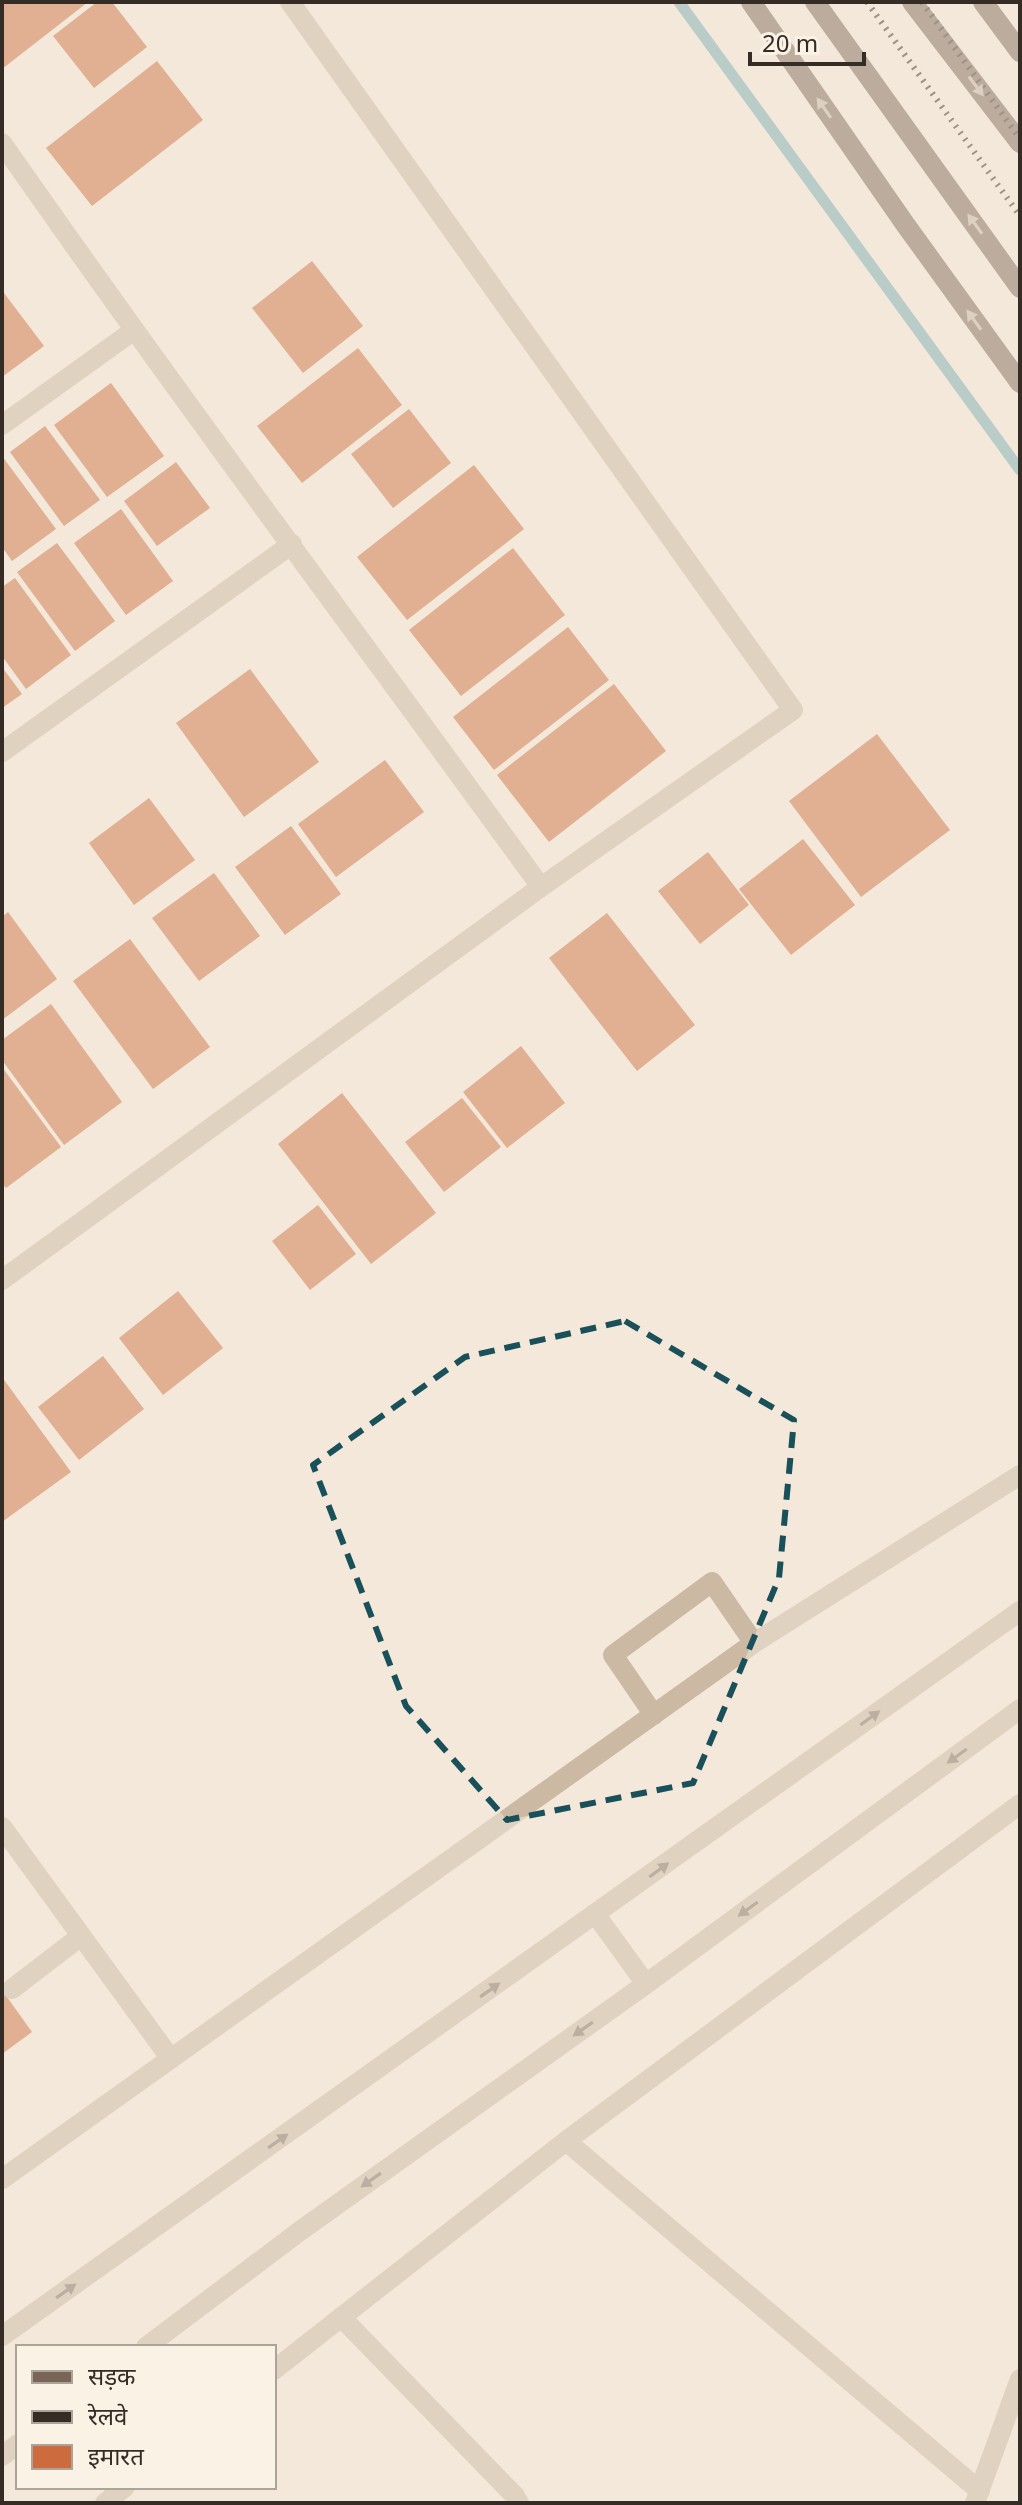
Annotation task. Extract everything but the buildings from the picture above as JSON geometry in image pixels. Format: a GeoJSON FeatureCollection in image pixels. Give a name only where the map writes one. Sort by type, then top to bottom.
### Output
{"type":"FeatureCollection","features":[{"type":"Feature","properties":{"kind":"main road"},"geometry":{"type":"LineString","coordinates":[[751,2],[1020,383]]}},
{"type":"Feature","properties":{"kind":"main road"},"geometry":{"type":"LineString","coordinates":[[815,2],[1020,288]]}},
{"type":"Feature","properties":{"kind":"main road"},"geometry":{"type":"LineString","coordinates":[[912,2],[1020,143]]}},
{"type":"Feature","properties":{"kind":"main road"},"geometry":{"type":"LineString","coordinates":[[983,2],[1020,52]]}},
{"type":"Feature","properties":{"kind":"street"},"geometry":{"type":"LineString","coordinates":[[2,1280],[541,887],[793,710],[290,2]]}},
{"type":"Feature","properties":{"kind":"street"},"geometry":{"type":"LineString","coordinates":[[2,143],[133,331],[541,887]]}},
{"type":"Feature","properties":{"kind":"street"},"geometry":{"type":"LineString","coordinates":[[2,425],[133,331]]}},
{"type":"Feature","properties":{"kind":"street"},"geometry":{"type":"LineString","coordinates":[[2,752],[292,544]]}},
{"type":"Feature","properties":{"kind":"street"},"geometry":{"type":"LineString","coordinates":[[2,2179],[754,1643],[1020,1475]]}},
{"type":"Feature","properties":{"kind":"street"},"geometry":{"type":"LineString","coordinates":[[654,1715],[613,1655],[712,1582],[754,1643]]}},
{"type":"Feature","properties":{"kind":"street"},"geometry":{"type":"LineString","coordinates":[[2,2336],[1020,1611]]}},
{"type":"Feature","properties":{"kind":"street"},"geometry":{"type":"LineString","coordinates":[[149,2345],[300,2231],[646,1984],[1020,1709]]}},
{"type":"Feature","properties":{"kind":"street"},"geometry":{"type":"LineString","coordinates":[[276,2368],[566,2141],[1020,1804]]}},
{"type":"Feature","properties":{"kind":"street"},"geometry":{"type":"LineString","coordinates":[[2,1827],[171,2059]]}},
{"type":"Feature","properties":{"kind":"street"},"geometry":{"type":"LineString","coordinates":[[596,1915],[646,1984]]}},
{"type":"Feature","properties":{"kind":"street"},"geometry":{"type":"LineString","coordinates":[[12,1989],[81,1936]]}},
{"type":"Feature","properties":{"kind":"street"},"geometry":{"type":"LineString","coordinates":[[566,2141],[977,2497],[1020,2379]]}},
{"type":"Feature","properties":{"kind":"street"},"geometry":{"type":"LineString","coordinates":[[341,2317],[519,2503]]}},
{"type":"Feature","properties":{"kind":"street"},"geometry":{"type":"LineString","coordinates":[[105,2503],[122,2489]]}},
{"type":"Feature","properties":{"kind":"highlighted area"},"geometry":{"type":"Polygon","coordinates":[[[625,1321],[794,1420],[779,1578],[693,1783],[507,1820],[406,1706],[313,1465],[465,1357],[625,1321]]]}},
{"type":"Feature","properties":{"kind":"waterway"},"geometry":{"type":"LineString","coordinates":[[679,2],[1020,470]]}},
{"type":"Feature","properties":{"kind":"railway"},"geometry":{"type":"LineString","coordinates":[[867,2],[1020,216]]}},
{"type":"Feature","properties":{"kind":"railway"},"geometry":{"type":"LineString","coordinates":[[922,2],[1020,139]]}}]}
